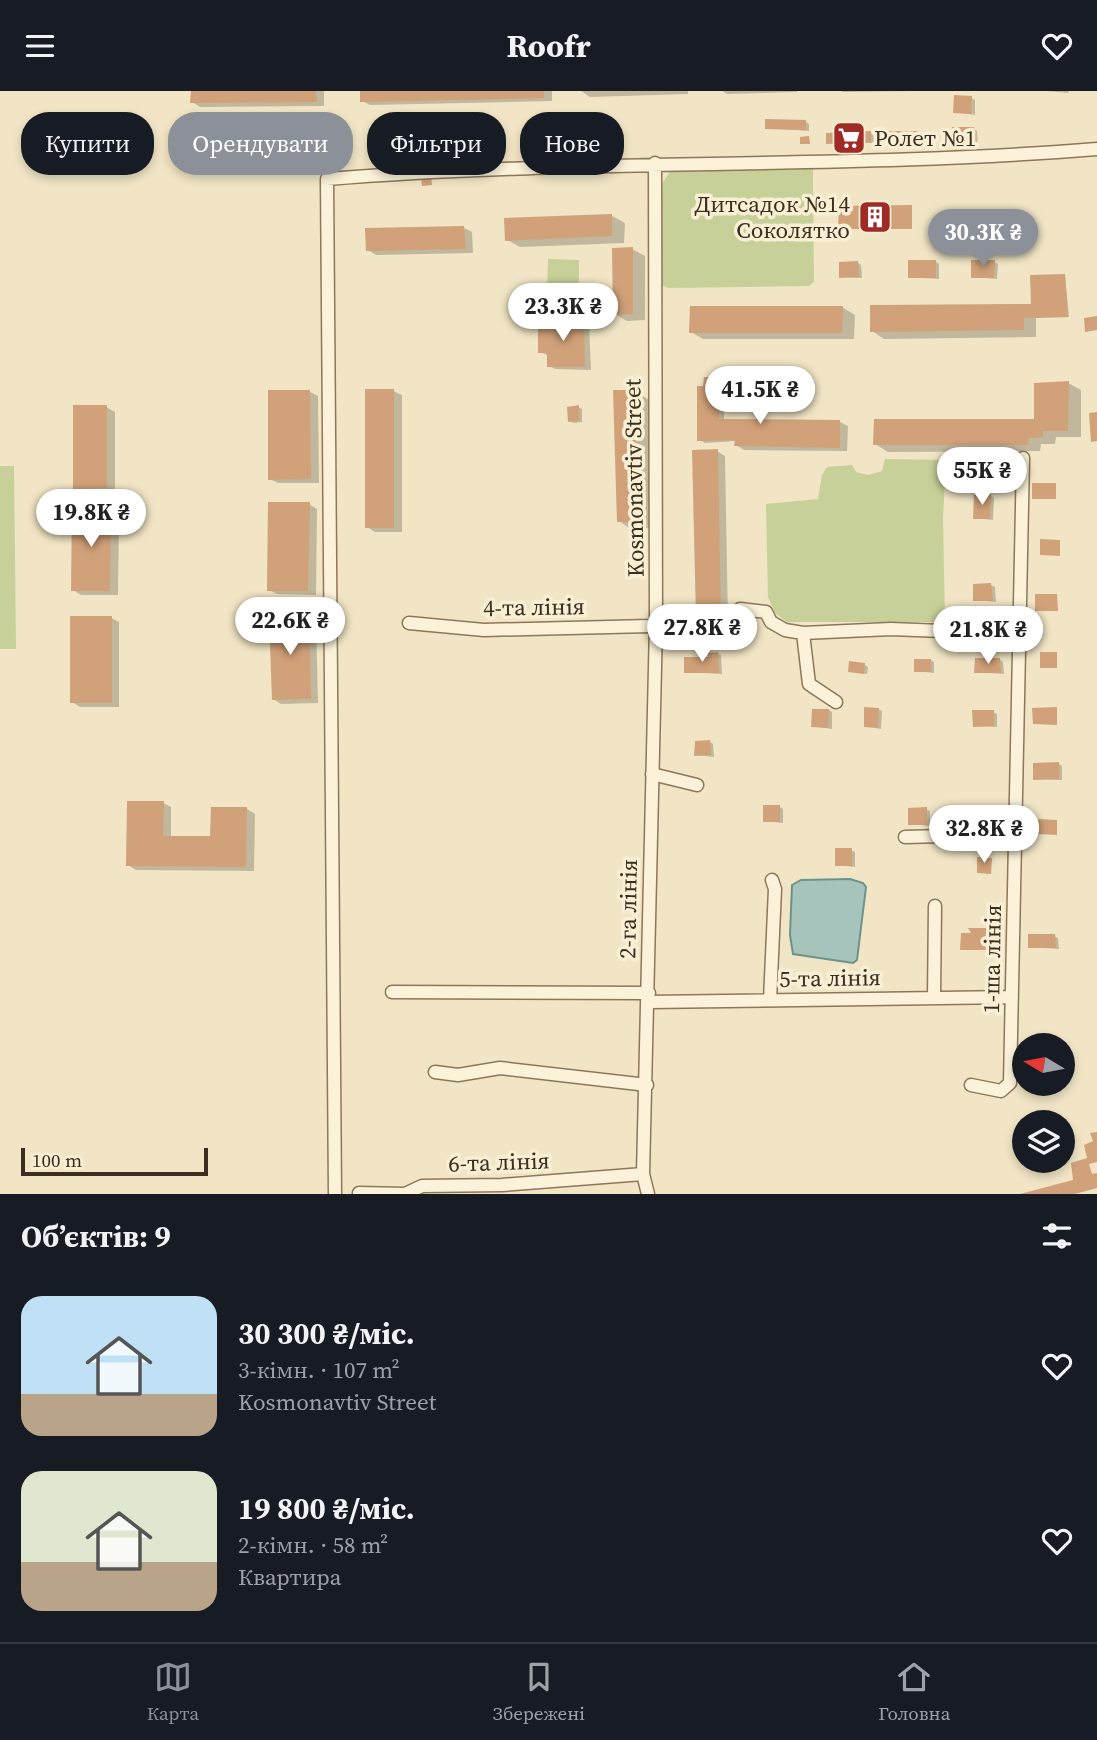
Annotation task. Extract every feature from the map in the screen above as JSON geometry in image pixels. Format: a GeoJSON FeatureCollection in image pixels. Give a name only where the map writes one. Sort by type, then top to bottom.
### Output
{"type":"FeatureCollection","features":[{"type":"Feature","properties":{"kind":"street"},"geometry":{"type":"LineString","coordinates":[[335,1194],[327,179],[434,170],[655,163],[985,158],[1097,149]]}},
{"type":"Feature","properties":{"kind":"street","name":"Kosmonavtiv Street"},"geometry":{"type":"LineString","coordinates":[[655,163],[656,625]]}},
{"type":"Feature","properties":{"kind":"street","name":"1-ша лінія"},"geometry":{"type":"LineString","coordinates":[[971,1085],[1001,1091],[1010,1083],[1023,458]]}},
{"type":"Feature","properties":{"kind":"street","name":"4-та лінія"},"geometry":{"type":"LineString","coordinates":[[410,623],[484,630],[730,624],[740,609],[756,609],[766,612],[771,622],[785,631],[803,633],[891,629],[1020,634]]}},
{"type":"Feature","properties":{"kind":"street","name":"2-га лінія"},"geometry":{"type":"LineString","coordinates":[[648,1194],[643,1174],[656,625]]}},
{"type":"Feature","properties":{"kind":"street"},"geometry":{"type":"LineString","coordinates":[[803,633],[809,684],[836,702]]}},
{"type":"Feature","properties":{"kind":"street"},"geometry":{"type":"LineString","coordinates":[[652,773],[697,785]]}},
{"type":"Feature","properties":{"kind":"street"},"geometry":{"type":"LineString","coordinates":[[905,837],[943,836],[954,815],[1016,816]]}},
{"type":"Feature","properties":{"kind":"street"},"geometry":{"type":"LineString","coordinates":[[770,1000],[775,889],[772,880]]}},
{"type":"Feature","properties":{"kind":"street"},"geometry":{"type":"LineString","coordinates":[[934,998],[935,906]]}},
{"type":"Feature","properties":{"kind":"street","name":"5-та лінія"},"geometry":{"type":"LineString","coordinates":[[392,992],[770,1000],[1012,997]]}},
{"type":"Feature","properties":{"kind":"street"},"geometry":{"type":"LineString","coordinates":[[435,1072],[458,1075],[500,1067],[647,1085]]}},
{"type":"Feature","properties":{"kind":"street","name":"6-та лінія"},"geometry":{"type":"LineString","coordinates":[[359,1193],[405,1194],[422,1186],[502,1185],[643,1174]]}},
{"type":"Feature","properties":{"kind":"green space"},"geometry":{"type":"Polygon","coordinates":[[[813,169],[814,282],[809,286],[668,288],[661,285],[660,186],[670,172],[813,169]]]}},
{"type":"Feature","properties":{"kind":"green space"},"geometry":{"type":"Polygon","coordinates":[[[548,259],[579,260],[579,294],[547,292],[548,259]]]}},
{"type":"Feature","properties":{"kind":"green space"},"geometry":{"type":"Polygon","coordinates":[[[885,459],[946,460],[943,519],[945,622],[787,622],[775,613],[768,597],[766,504],[818,499],[822,475],[827,467],[852,465],[856,472],[868,475],[882,471],[885,459]]]}},
{"type":"Feature","properties":{"kind":"green space"},"geometry":{"type":"Polygon","coordinates":[[[0,466],[14,466],[16,649],[0,649],[0,466]]]}},
{"type":"Feature","properties":{"kind":"water"},"geometry":{"type":"Polygon","coordinates":[[[850,879],[863,883],[866,887],[857,960],[853,963],[793,954],[790,935],[792,885],[801,880],[850,879]]]}},
{"type":"Feature","properties":{"kind":"building"},"geometry":{"type":"Polygon","coordinates":[[[191,91],[316,91],[317,102],[190,103],[191,91]]]}},
{"type":"Feature","properties":{"kind":"building"},"geometry":{"type":"Polygon","coordinates":[[[360,91],[544,91],[544,98],[360,102],[360,91]]]}},
{"type":"Feature","properties":{"kind":"building"},"geometry":{"type":"Polygon","coordinates":[[[954,95],[972,96],[971,114],[953,113],[954,95]]]}},
{"type":"Feature","properties":{"kind":"building"},"geometry":{"type":"Polygon","coordinates":[[[765,119],[806,120],[806,130],[765,129],[765,119]]]}},
{"type":"Feature","properties":{"kind":"building"},"geometry":{"type":"Polygon","coordinates":[[[952,127],[974,127],[975,152],[953,151],[952,127]]]}},
{"type":"Feature","properties":{"kind":"building","name":"Ролет №1"},"geometry":{"type":"Polygon","coordinates":[[[871,131],[871,142],[826,144],[826,133],[871,131]]]}},
{"type":"Feature","properties":{"kind":"building"},"geometry":{"type":"Polygon","coordinates":[[[879,131],[918,131],[919,141],[879,142],[879,131]]]}},
{"type":"Feature","properties":{"kind":"building"},"geometry":{"type":"Polygon","coordinates":[[[809,136],[810,144],[800,144],[800,137],[809,136]]]}},
{"type":"Feature","properties":{"kind":"building"},"geometry":{"type":"Polygon","coordinates":[[[431,176],[432,185],[422,186],[421,177],[431,176]]]}},
{"type":"Feature","properties":{"kind":"building","name":"Дитсадок №14 Соколятко"},"geometry":{"type":"Polygon","coordinates":[[[912,205],[912,229],[838,229],[839,206],[912,205]]]}},
{"type":"Feature","properties":{"kind":"building"},"geometry":{"type":"Polygon","coordinates":[[[612,214],[612,236],[505,241],[504,218],[612,214]]]}},
{"type":"Feature","properties":{"kind":"building"},"geometry":{"type":"Polygon","coordinates":[[[464,226],[466,249],[366,251],[365,228],[464,226]]]}},
{"type":"Feature","properties":{"kind":"building"},"geometry":{"type":"Polygon","coordinates":[[[633,247],[633,314],[613,315],[612,248],[633,247]]]}},
{"type":"Feature","properties":{"kind":"building"},"geometry":{"type":"Polygon","coordinates":[[[908,260],[936,260],[936,278],[908,278],[908,260]]]}},
{"type":"Feature","properties":{"kind":"building"},"geometry":{"type":"Polygon","coordinates":[[[971,260],[995,260],[994,278],[971,278],[971,260]]]}},
{"type":"Feature","properties":{"kind":"building"},"geometry":{"type":"Polygon","coordinates":[[[858,261],[859,277],[839,278],[839,262],[858,261]]]}},
{"type":"Feature","properties":{"kind":"building"},"geometry":{"type":"Polygon","coordinates":[[[1065,274],[1068,317],[1024,318],[1024,330],[870,332],[870,305],[1031,304],[1030,275],[1065,274]]]}},
{"type":"Feature","properties":{"kind":"building"},"geometry":{"type":"Polygon","coordinates":[[[690,306],[843,306],[842,333],[689,333],[690,306]]]}},
{"type":"Feature","properties":{"kind":"building"},"geometry":{"type":"Polygon","coordinates":[[[1097,316],[1097,330],[1085,332],[1084,318],[1097,316]]]}},
{"type":"Feature","properties":{"kind":"building"},"geometry":{"type":"Polygon","coordinates":[[[584,320],[585,367],[547,367],[547,353],[538,353],[538,321],[584,320]]]}},
{"type":"Feature","properties":{"kind":"building"},"geometry":{"type":"Polygon","coordinates":[[[704,377],[719,377],[719,419],[840,420],[840,448],[734,446],[735,440],[697,441],[697,386],[703,386],[704,377]]]}},
{"type":"Feature","properties":{"kind":"building"},"geometry":{"type":"Polygon","coordinates":[[[1069,381],[1068,431],[1043,431],[1043,437],[1029,438],[1028,445],[873,445],[874,419],[1034,419],[1034,383],[1069,381]]]}},
{"type":"Feature","properties":{"kind":"building"},"geometry":{"type":"Polygon","coordinates":[[[365,389],[394,389],[394,528],[365,528],[365,389]]]}},
{"type":"Feature","properties":{"kind":"building"},"geometry":{"type":"Polygon","coordinates":[[[268,390],[310,390],[311,479],[268,480],[268,390]]]}},
{"type":"Feature","properties":{"kind":"building"},"geometry":{"type":"Polygon","coordinates":[[[613,390],[635,390],[638,522],[617,522],[613,390]]]}},
{"type":"Feature","properties":{"kind":"building"},"geometry":{"type":"Polygon","coordinates":[[[73,405],[107,405],[107,488],[73,489],[73,405]]]}},
{"type":"Feature","properties":{"kind":"building"},"geometry":{"type":"Polygon","coordinates":[[[579,405],[579,421],[568,422],[567,407],[579,405]]]}},
{"type":"Feature","properties":{"kind":"building"},"geometry":{"type":"Polygon","coordinates":[[[1097,412],[1097,441],[1091,442],[1089,413],[1097,412]]]}},
{"type":"Feature","properties":{"kind":"building"},"geometry":{"type":"Polygon","coordinates":[[[718,449],[721,618],[696,618],[692,450],[718,449]]]}},
{"type":"Feature","properties":{"kind":"building"},"geometry":{"type":"Polygon","coordinates":[[[1032,483],[1056,483],[1056,499],[1032,499],[1032,483]]]}},
{"type":"Feature","properties":{"kind":"building"},"geometry":{"type":"Polygon","coordinates":[[[991,494],[990,519],[973,519],[974,495],[991,494]]]}},
{"type":"Feature","properties":{"kind":"building"},"geometry":{"type":"Polygon","coordinates":[[[268,502],[310,502],[308,591],[267,591],[268,502]]]}},
{"type":"Feature","properties":{"kind":"building"},"geometry":{"type":"Polygon","coordinates":[[[72,506],[111,507],[110,591],[71,591],[72,506]]]}},
{"type":"Feature","properties":{"kind":"building"},"geometry":{"type":"Polygon","coordinates":[[[1040,539],[1060,540],[1060,556],[1040,555],[1040,539]]]}},
{"type":"Feature","properties":{"kind":"building"},"geometry":{"type":"Polygon","coordinates":[[[991,583],[993,601],[973,601],[973,584],[991,583]]]}},
{"type":"Feature","properties":{"kind":"building"},"geometry":{"type":"Polygon","coordinates":[[[1035,594],[1057,594],[1058,611],[1035,611],[1035,594]]]}},
{"type":"Feature","properties":{"kind":"building"},"geometry":{"type":"Polygon","coordinates":[[[309,615],[311,699],[272,700],[269,616],[309,615]]]}},
{"type":"Feature","properties":{"kind":"building"},"geometry":{"type":"Polygon","coordinates":[[[70,616],[112,616],[112,703],[70,703],[70,616]]]}},
{"type":"Feature","properties":{"kind":"building"},"geometry":{"type":"Polygon","coordinates":[[[718,652],[719,673],[684,673],[684,657],[708,657],[708,653],[718,652]]]}},
{"type":"Feature","properties":{"kind":"building"},"geometry":{"type":"Polygon","coordinates":[[[1040,652],[1057,652],[1057,668],[1040,668],[1040,652]]]}},
{"type":"Feature","properties":{"kind":"building"},"geometry":{"type":"Polygon","coordinates":[[[975,658],[1000,658],[1001,673],[974,673],[975,658]]]}},
{"type":"Feature","properties":{"kind":"building"},"geometry":{"type":"Polygon","coordinates":[[[914,659],[931,659],[931,672],[914,672],[914,659]]]}},
{"type":"Feature","properties":{"kind":"building"},"geometry":{"type":"Polygon","coordinates":[[[849,661],[865,663],[864,674],[848,672],[849,661]]]}},
{"type":"Feature","properties":{"kind":"building"},"geometry":{"type":"Polygon","coordinates":[[[864,707],[879,708],[878,728],[864,727],[864,707]]]}},
{"type":"Feature","properties":{"kind":"building"},"geometry":{"type":"Polygon","coordinates":[[[1057,707],[1057,725],[1033,724],[1032,708],[1057,707]]]}},
{"type":"Feature","properties":{"kind":"building"},"geometry":{"type":"Polygon","coordinates":[[[812,709],[829,709],[828,728],[811,727],[812,709]]]}},
{"type":"Feature","properties":{"kind":"building"},"geometry":{"type":"Polygon","coordinates":[[[972,710],[994,710],[994,726],[973,727],[972,710]]]}},
{"type":"Feature","properties":{"kind":"building"},"geometry":{"type":"Polygon","coordinates":[[[710,740],[711,755],[694,756],[695,741],[710,740]]]}},
{"type":"Feature","properties":{"kind":"building"},"geometry":{"type":"Polygon","coordinates":[[[1059,762],[1059,779],[1033,780],[1033,763],[1059,762]]]}},
{"type":"Feature","properties":{"kind":"building"},"geometry":{"type":"Polygon","coordinates":[[[127,801],[164,801],[163,836],[210,836],[211,807],[247,807],[246,867],[126,866],[127,801]]]}},
{"type":"Feature","properties":{"kind":"building"},"geometry":{"type":"Polygon","coordinates":[[[763,805],[780,805],[780,822],[763,822],[763,805]]]}},
{"type":"Feature","properties":{"kind":"building"},"geometry":{"type":"Polygon","coordinates":[[[927,807],[927,825],[908,825],[908,808],[927,807]]]}},
{"type":"Feature","properties":{"kind":"building"},"geometry":{"type":"Polygon","coordinates":[[[1038,819],[1057,820],[1057,835],[1038,834],[1038,819]]]}},
{"type":"Feature","properties":{"kind":"building"},"geometry":{"type":"Polygon","coordinates":[[[835,848],[852,848],[852,866],[835,866],[835,848]]]}},
{"type":"Feature","properties":{"kind":"building"},"geometry":{"type":"Polygon","coordinates":[[[977,857],[992,858],[991,874],[977,873],[977,857]]]}},
{"type":"Feature","properties":{"kind":"building"},"geometry":{"type":"Polygon","coordinates":[[[968,928],[989,928],[990,950],[960,950],[961,933],[971,933],[968,928]]]}},
{"type":"Feature","properties":{"kind":"building"},"geometry":{"type":"Polygon","coordinates":[[[1028,934],[1055,934],[1056,948],[1028,948],[1028,934]]]}},
{"type":"Feature","properties":{"kind":"building"},"geometry":{"type":"Polygon","coordinates":[[[1097,1132],[1097,1162],[1089,1164],[1092,1174],[1097,1173],[1097,1188],[1075,1194],[1020,1194],[1073,1180],[1075,1162],[1087,1158],[1084,1145],[1093,1141],[1090,1133],[1097,1132]]]}},
{"type":"Feature","properties":{"kind":"place","name":"Ролет №1"},"geometry":{"type":"Point","coordinates":[849,138]}},
{"type":"Feature","properties":{"kind":"place","name":"Дитсадок №14 Соколятко"},"geometry":{"type":"Point","coordinates":[875,217]}}]}
